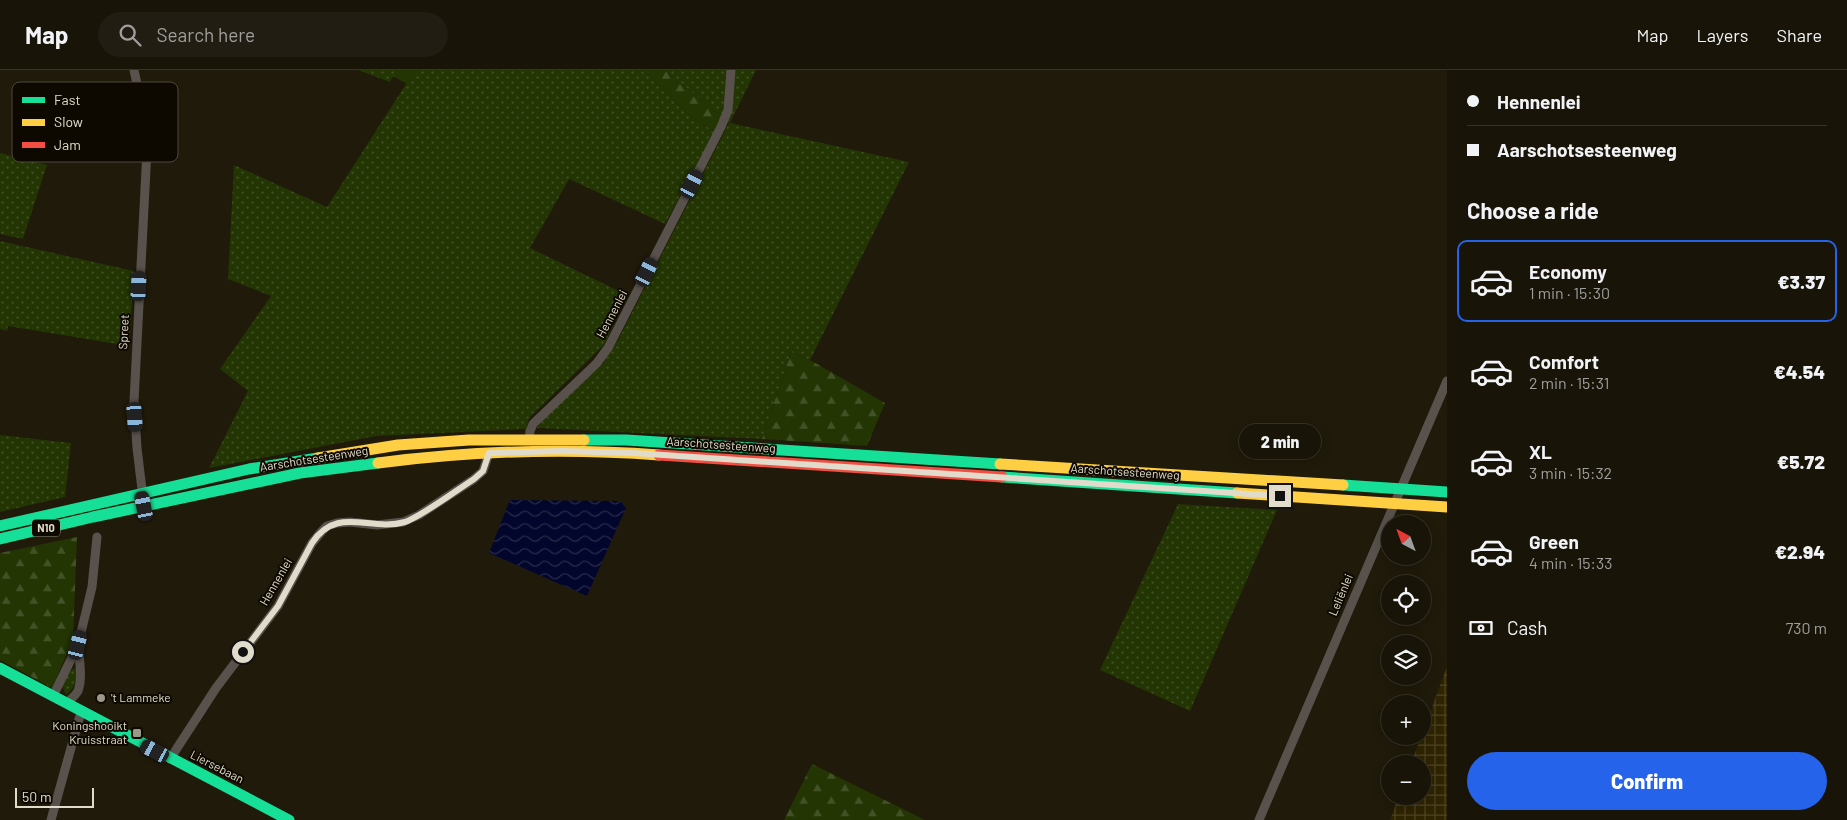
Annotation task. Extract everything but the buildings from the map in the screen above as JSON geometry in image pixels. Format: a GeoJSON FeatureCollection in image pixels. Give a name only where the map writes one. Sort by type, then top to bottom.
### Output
{"type":"FeatureCollection","features":[{"type":"Feature","properties":{"kind":"main road","name":"Aarschotsesteenweg"},"geometry":{"type":"LineString","coordinates":[[0,526],[249,469],[398,446],[469,440],[626,440],[716,444],[1447,492]]}},
{"type":"Feature","properties":{"kind":"main road","name":"Aarschotsesteenweg"},"geometry":{"type":"LineString","coordinates":[[0,539],[300,473],[393,461],[489,453],[562,451],[634,453],[1447,507]]}},
{"type":"Feature","properties":{"kind":"main road","name":"Liersebaan"},"geometry":{"type":"LineString","coordinates":[[0,668],[288,820]]}},
{"type":"Feature","properties":{"kind":"street","name":"Hennenlei"},"geometry":{"type":"LineString","coordinates":[[530,440],[530,431],[533,424],[597,363],[618,330],[722,127],[728,110],[730,70]]}},
{"type":"Feature","properties":{"kind":"street","name":"Spreet"},"geometry":{"type":"LineString","coordinates":[[144,506],[134,401],[146,162]]}},
{"type":"Feature","properties":{"kind":"street","name":"Leliënlei"},"geometry":{"type":"LineString","coordinates":[[1259,820],[1447,381]]}},
{"type":"Feature","properties":{"kind":"street","name":"Hennenlei"},"geometry":{"type":"LineString","coordinates":[[170,758],[216,688],[278,606],[312,543],[327,526],[338,523],[392,524],[410,520],[474,479],[483,471],[489,453]]}},
{"type":"Feature","properties":{"kind":"street"},"geometry":{"type":"LineString","coordinates":[[53,696],[78,645],[92,587],[97,537]]}},
{"type":"Feature","properties":{"kind":"street"},"geometry":{"type":"LineString","coordinates":[[67,703],[73,698],[78,689],[80,667],[78,645]]}},
{"type":"Feature","properties":{"kind":"street"},"geometry":{"type":"LineString","coordinates":[[51,820],[81,712]]}},
{"type":"Feature","properties":{"kind":"shaded area"},"geometry":{"type":"Polygon","coordinates":[[[1447,666],[1447,820],[1390,820],[1396,805],[1431,805],[1431,755],[1414,755],[1418,745],[1431,745],[1431,710],[1447,666]]]}},
{"type":"Feature","properties":{"kind":"green space"},"geometry":{"type":"Polygon","coordinates":[[[358,70],[396,70],[390,82],[358,70]]]}},
{"type":"Feature","properties":{"kind":"green space"},"geometry":{"type":"Polygon","coordinates":[[[396,70],[415,70],[407,84],[393,76],[396,70]]]}},
{"type":"Feature","properties":{"kind":"green space"},"geometry":{"type":"Polygon","coordinates":[[[415,70],[642,70],[692,117],[715,132],[665,224],[569,179],[530,248],[627,295],[604,345],[529,418],[526,429],[376,436],[209,468],[248,391],[220,369],[271,296],[228,279],[234,165],[327,207],[415,70]]]}},
{"type":"Feature","properties":{"kind":"green space"},"geometry":{"type":"Polygon","coordinates":[[[642,70],[665,70],[722,117],[715,132],[692,117],[642,70]]]}},
{"type":"Feature","properties":{"kind":"green space"},"geometry":{"type":"Polygon","coordinates":[[[665,70],[756,70],[730,123],[909,162],[810,360],[791,352],[762,439],[537,428],[547,414],[603,364],[618,340],[729,123],[665,70]]]}},
{"type":"Feature","properties":{"kind":"green space"},"geometry":{"type":"Polygon","coordinates":[[[0,153],[12,156],[12,162],[35,162],[47,165],[23,239],[0,234],[0,153]]]}},
{"type":"Feature","properties":{"kind":"green space"},"geometry":{"type":"Polygon","coordinates":[[[0,241],[134,271],[129,346],[8,326],[7,331],[0,329],[0,241]]]}},
{"type":"Feature","properties":{"kind":"green space"},"geometry":{"type":"Polygon","coordinates":[[[791,352],[810,360],[885,403],[867,446],[762,439],[791,352]]]}},
{"type":"Feature","properties":{"kind":"green space"},"geometry":{"type":"Polygon","coordinates":[[[0,435],[71,443],[65,497],[0,512],[0,435]]]}},
{"type":"Feature","properties":{"kind":"green space"},"geometry":{"type":"Polygon","coordinates":[[[1178,504],[1277,510],[1190,711],[1100,670],[1178,504]]]}},
{"type":"Feature","properties":{"kind":"green space"},"geometry":{"type":"Polygon","coordinates":[[[77,537],[73,640],[52,688],[0,660],[0,553],[77,537]]]}},
{"type":"Feature","properties":{"kind":"green space"},"geometry":{"type":"Polygon","coordinates":[[[75,668],[77,670],[74,684],[66,695],[62,686],[69,671],[75,668]]]}},
{"type":"Feature","properties":{"kind":"green space"},"geometry":{"type":"Polygon","coordinates":[[[812,764],[925,820],[784,820],[812,764]]]}},
{"type":"Feature","properties":{"kind":"water"},"geometry":{"type":"Polygon","coordinates":[[[510,500],[620,501],[626,508],[587,596],[489,553],[510,500]]]}},
{"type":"Feature","properties":{"kind":"traffic: fast"},"geometry":{"type":"LineString","coordinates":[[584,440],[626,440],[1000,464]]}},
{"type":"Feature","properties":{"kind":"traffic: fast"},"geometry":{"type":"LineString","coordinates":[[0,526],[249,469],[318,458]]}},
{"type":"Feature","properties":{"kind":"traffic: fast"},"geometry":{"type":"LineString","coordinates":[[0,539],[93,517],[300,473],[378,463]]}},
{"type":"Feature","properties":{"kind":"traffic: fast"},"geometry":{"type":"LineString","coordinates":[[1002,477],[1237,493]]}},
{"type":"Feature","properties":{"kind":"traffic: fast"},"geometry":{"type":"LineString","coordinates":[[1343,485],[1447,492]]}},
{"type":"Feature","properties":{"kind":"traffic: fast"},"geometry":{"type":"LineString","coordinates":[[0,668],[289,820]]}},
{"type":"Feature","properties":{"kind":"traffic: slow"},"geometry":{"type":"LineString","coordinates":[[318,458],[398,445],[469,440],[584,440]]}},
{"type":"Feature","properties":{"kind":"traffic: slow"},"geometry":{"type":"LineString","coordinates":[[378,463],[483,453],[554,451],[659,455]]}},
{"type":"Feature","properties":{"kind":"traffic: slow"},"geometry":{"type":"LineString","coordinates":[[1000,464],[1343,485]]}},
{"type":"Feature","properties":{"kind":"traffic: slow"},"geometry":{"type":"LineString","coordinates":[[1237,493],[1447,507]]}},
{"type":"Feature","properties":{"kind":"traffic: jam"},"geometry":{"type":"LineString","coordinates":[[659,455],[1002,477]]}},
{"type":"Feature","properties":{"kind":"place","name":"'t Lammeke"},"geometry":{"type":"Point","coordinates":[101,698]}},
{"type":"Feature","properties":{"kind":"place","name":"Koningshooikt Kruisstraat"},"geometry":{"type":"Point","coordinates":[137,733]}},
{"type":"Feature","properties":{"kind":"route"},"geometry":{"type":"LineString","coordinates":[[243,652],[278,606],[312,543],[317,535],[327,526],[350,522],[392,524],[410,520],[474,479],[483,471],[489,453],[562,451],[634,453],[1280,496]]}}]}
